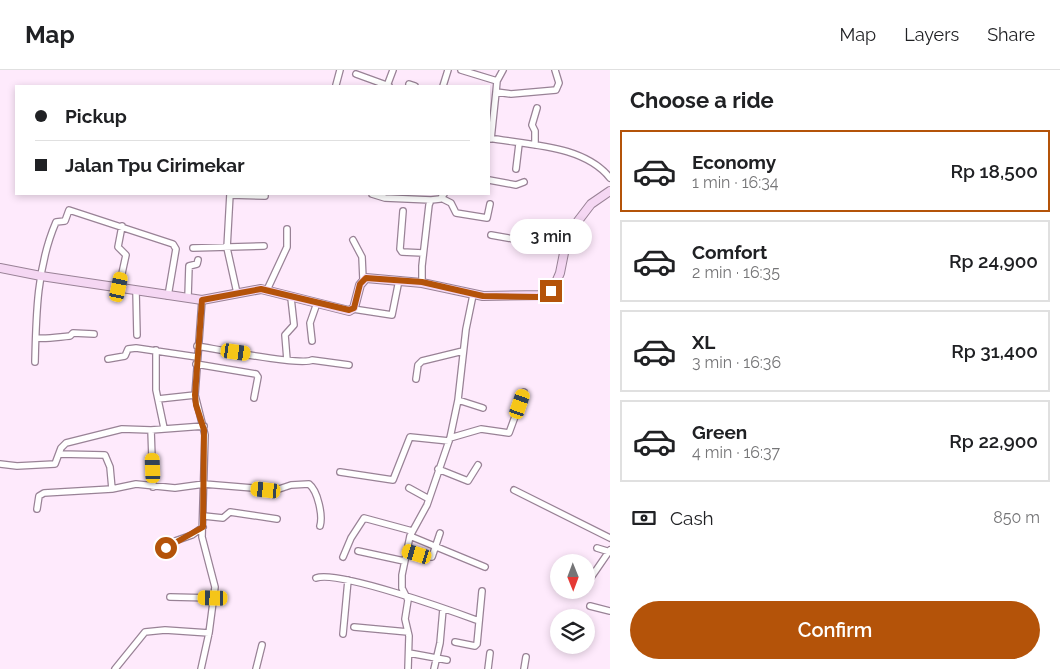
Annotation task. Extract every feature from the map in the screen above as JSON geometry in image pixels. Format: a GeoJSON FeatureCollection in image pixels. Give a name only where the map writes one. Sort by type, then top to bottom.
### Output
{"type":"FeatureCollection","features":[{"type":"Feature","properties":{"kind":"street"},"geometry":{"type":"LineString","coordinates":[[336,84],[340,70]]}},
{"type":"Feature","properties":{"kind":"street"},"geometry":{"type":"LineString","coordinates":[[388,85],[393,70]]}},
{"type":"Feature","properties":{"kind":"street"},"geometry":{"type":"LineString","coordinates":[[443,85],[448,70]]}},
{"type":"Feature","properties":{"kind":"street"},"geometry":{"type":"LineString","coordinates":[[461,70],[497,81]]}},
{"type":"Feature","properties":{"kind":"street"},"geometry":{"type":"LineString","coordinates":[[503,70],[497,81],[490,139],[585,156],[597,164],[610,178]]}},
{"type":"Feature","properties":{"kind":"street"},"geometry":{"type":"LineString","coordinates":[[496,92],[511,94],[556,90],[559,83],[556,70]]}},
{"type":"Feature","properties":{"kind":"street"},"geometry":{"type":"LineString","coordinates":[[356,74],[385,85]]}},
{"type":"Feature","properties":{"kind":"street"},"geometry":{"type":"LineString","coordinates":[[535,146],[535,131],[532,125],[537,108]]}},
{"type":"Feature","properties":{"kind":"street"},"geometry":{"type":"LineString","coordinates":[[516,169],[519,144]]}},
{"type":"Feature","properties":{"kind":"street"},"geometry":{"type":"LineString","coordinates":[[490,180],[516,185],[524,182]]}},
{"type":"Feature","properties":{"kind":"street"},"geometry":{"type":"LineString","coordinates":[[363,279],[422,282],[473,295],[502,297],[545,296],[554,287],[560,272],[565,248],[574,228],[586,211],[610,190]]}},
{"type":"Feature","properties":{"kind":"street"},"geometry":{"type":"LineString","coordinates":[[230,195],[227,248],[237,293]]}},
{"type":"Feature","properties":{"kind":"street"},"geometry":{"type":"LineString","coordinates":[[248,195],[265,196]]}},
{"type":"Feature","properties":{"kind":"street"},"geometry":{"type":"LineString","coordinates":[[375,195],[384,198],[411,196],[431,200],[443,196],[451,203],[456,213],[487,218],[490,204]]}},
{"type":"Feature","properties":{"kind":"street"},"geometry":{"type":"LineString","coordinates":[[422,282],[423,253],[431,200]]}},
{"type":"Feature","properties":{"kind":"street"},"geometry":{"type":"LineString","coordinates":[[35,362],[41,276],[48,241],[57,222],[65,221],[69,210],[122,226],[176,246],[168,296]]}},
{"type":"Feature","properties":{"kind":"street"},"geometry":{"type":"LineString","coordinates":[[403,211],[400,249],[402,252],[423,253]]}},
{"type":"Feature","properties":{"kind":"street"},"geometry":{"type":"LineString","coordinates":[[119,287],[126,255],[118,247],[122,226]]}},
{"type":"Feature","properties":{"kind":"street"},"geometry":{"type":"LineString","coordinates":[[267,290],[287,247],[288,229]]}},
{"type":"Feature","properties":{"kind":"street"},"geometry":{"type":"LineString","coordinates":[[491,235],[565,248]]}},
{"type":"Feature","properties":{"kind":"street"},"geometry":{"type":"LineString","coordinates":[[353,240],[362,257],[363,279],[353,309]]}},
{"type":"Feature","properties":{"kind":"street"},"geometry":{"type":"LineString","coordinates":[[193,248],[264,246]]}},
{"type":"Feature","properties":{"kind":"street"},"geometry":{"type":"LineString","coordinates":[[188,298],[189,266],[197,264],[198,260]]}},
{"type":"Feature","properties":{"kind":"street"},"geometry":{"type":"LineString","coordinates":[[0,268],[202,300],[255,289],[267,290],[291,298],[345,310],[353,309],[392,316],[399,280]]}},
{"type":"Feature","properties":{"kind":"street"},"geometry":{"type":"LineString","coordinates":[[136,291],[137,335]]}},
{"type":"Feature","properties":{"kind":"street"},"geometry":{"type":"LineString","coordinates":[[408,669],[408,632],[405,619],[408,598],[401,584],[404,561],[411,533],[426,508],[449,439],[458,400],[463,352],[473,295]]}},
{"type":"Feature","properties":{"kind":"street"},"geometry":{"type":"LineString","coordinates":[[287,360],[285,335],[294,325],[291,298]]}},
{"type":"Feature","properties":{"kind":"street"},"geometry":{"type":"LineString","coordinates":[[201,669],[209,633],[215,582],[203,545],[204,426],[196,405],[195,395],[197,346],[202,300]]}},
{"type":"Feature","properties":{"kind":"street"},"geometry":{"type":"LineString","coordinates":[[312,341],[310,324],[317,303]]}},
{"type":"Feature","properties":{"kind":"street"},"geometry":{"type":"LineString","coordinates":[[36,338],[54,339],[60,336],[69,337],[73,333],[94,334]]}},
{"type":"Feature","properties":{"kind":"street"},"geometry":{"type":"LineString","coordinates":[[197,346],[287,360],[307,362],[312,360],[349,365]]}},
{"type":"Feature","properties":{"kind":"street"},"geometry":{"type":"LineString","coordinates":[[108,359],[125,356],[128,349],[156,350],[197,356]]}},
{"type":"Feature","properties":{"kind":"street"},"geometry":{"type":"LineString","coordinates":[[156,350],[155,380],[164,428]]}},
{"type":"Feature","properties":{"kind":"street"},"geometry":{"type":"LineString","coordinates":[[416,378],[418,365],[422,361],[463,352]]}},
{"type":"Feature","properties":{"kind":"street"},"geometry":{"type":"LineString","coordinates":[[196,364],[256,374],[258,378],[254,398]]}},
{"type":"Feature","properties":{"kind":"street"},"geometry":{"type":"LineString","coordinates":[[340,472],[392,480],[410,437],[449,439],[481,429],[509,433],[524,392]]}},
{"type":"Feature","properties":{"kind":"street"},"geometry":{"type":"LineString","coordinates":[[158,399],[195,395]]}},
{"type":"Feature","properties":{"kind":"street"},"geometry":{"type":"LineString","coordinates":[[458,400],[483,408]]}},
{"type":"Feature","properties":{"kind":"street"},"geometry":{"type":"LineString","coordinates":[[0,464],[52,465],[57,462],[63,445],[122,429],[151,430],[204,426]]}},
{"type":"Feature","properties":{"kind":"street"},"geometry":{"type":"LineString","coordinates":[[151,430],[153,488]]}},
{"type":"Feature","properties":{"kind":"street"},"geometry":{"type":"LineString","coordinates":[[60,454],[105,455],[110,467],[112,488]]}},
{"type":"Feature","properties":{"kind":"street"},"geometry":{"type":"LineString","coordinates":[[438,470],[468,481],[478,465]]}},
{"type":"Feature","properties":{"kind":"street"},"geometry":{"type":"LineString","coordinates":[[37,509],[39,498],[42,494],[136,484],[153,488],[182,488],[190,485],[204,484],[276,490],[291,485],[308,484],[313,488],[317,502],[321,519],[320,526]]}},
{"type":"Feature","properties":{"kind":"street"},"geometry":{"type":"LineString","coordinates":[[409,488],[429,499]]}},
{"type":"Feature","properties":{"kind":"street"},"geometry":{"type":"LineString","coordinates":[[514,490],[610,538]]}},
{"type":"Feature","properties":{"kind":"street"},"geometry":{"type":"LineString","coordinates":[[204,516],[221,518],[230,512],[277,519]]}},
{"type":"Feature","properties":{"kind":"street"},"geometry":{"type":"LineString","coordinates":[[343,557],[351,538],[364,518],[411,533],[436,548],[485,567]]}},
{"type":"Feature","properties":{"kind":"street"},"geometry":{"type":"LineString","coordinates":[[166,548],[203,527]]}},
{"type":"Feature","properties":{"kind":"street"},"geometry":{"type":"LineString","coordinates":[[406,551],[429,557],[434,555],[440,533]]}},
{"type":"Feature","properties":{"kind":"street"},"geometry":{"type":"LineString","coordinates":[[595,572],[609,551],[597,548]]}},
{"type":"Feature","properties":{"kind":"street"},"geometry":{"type":"LineString","coordinates":[[358,551],[404,561]]}},
{"type":"Feature","properties":{"kind":"street"},"geometry":{"type":"LineString","coordinates":[[316,578],[332,576],[348,580],[408,598],[414,598],[479,620]]}},
{"type":"Feature","properties":{"kind":"street"},"geometry":{"type":"LineString","coordinates":[[343,634],[348,580]]}},
{"type":"Feature","properties":{"kind":"street"},"geometry":{"type":"LineString","coordinates":[[455,642],[477,645],[482,592]]}},
{"type":"Feature","properties":{"kind":"street"},"geometry":{"type":"LineString","coordinates":[[170,597],[213,598]]}},
{"type":"Feature","properties":{"kind":"street"},"geometry":{"type":"LineString","coordinates":[[590,606],[610,611]]}},
{"type":"Feature","properties":{"kind":"street"},"geometry":{"type":"LineString","coordinates":[[434,669],[443,608]]}},
{"type":"Feature","properties":{"kind":"street"},"geometry":{"type":"LineString","coordinates":[[354,627],[408,632]]}},
{"type":"Feature","properties":{"kind":"street"},"geometry":{"type":"LineString","coordinates":[[114,669],[145,632],[165,630],[209,633]]}},
{"type":"Feature","properties":{"kind":"street"},"geometry":{"type":"LineString","coordinates":[[256,669],[262,645]]}},
{"type":"Feature","properties":{"kind":"street"},"geometry":{"type":"LineString","coordinates":[[409,653],[447,660]]}},
{"type":"Feature","properties":{"kind":"street"},"geometry":{"type":"LineString","coordinates":[[488,669],[490,653]]}},
{"type":"Feature","properties":{"kind":"street"},"geometry":{"type":"LineString","coordinates":[[524,669],[526,657]]}},
{"type":"Feature","properties":{"kind":"route"},"geometry":{"type":"LineString","coordinates":[[166,548],[172,542],[192,535],[203,527],[204,426],[196,405],[195,395],[197,346],[202,300],[261,289],[291,298],[351,310],[354,308],[360,284],[366,278],[422,282],[483,296],[538,297],[545,296],[551,291]]}}]}
